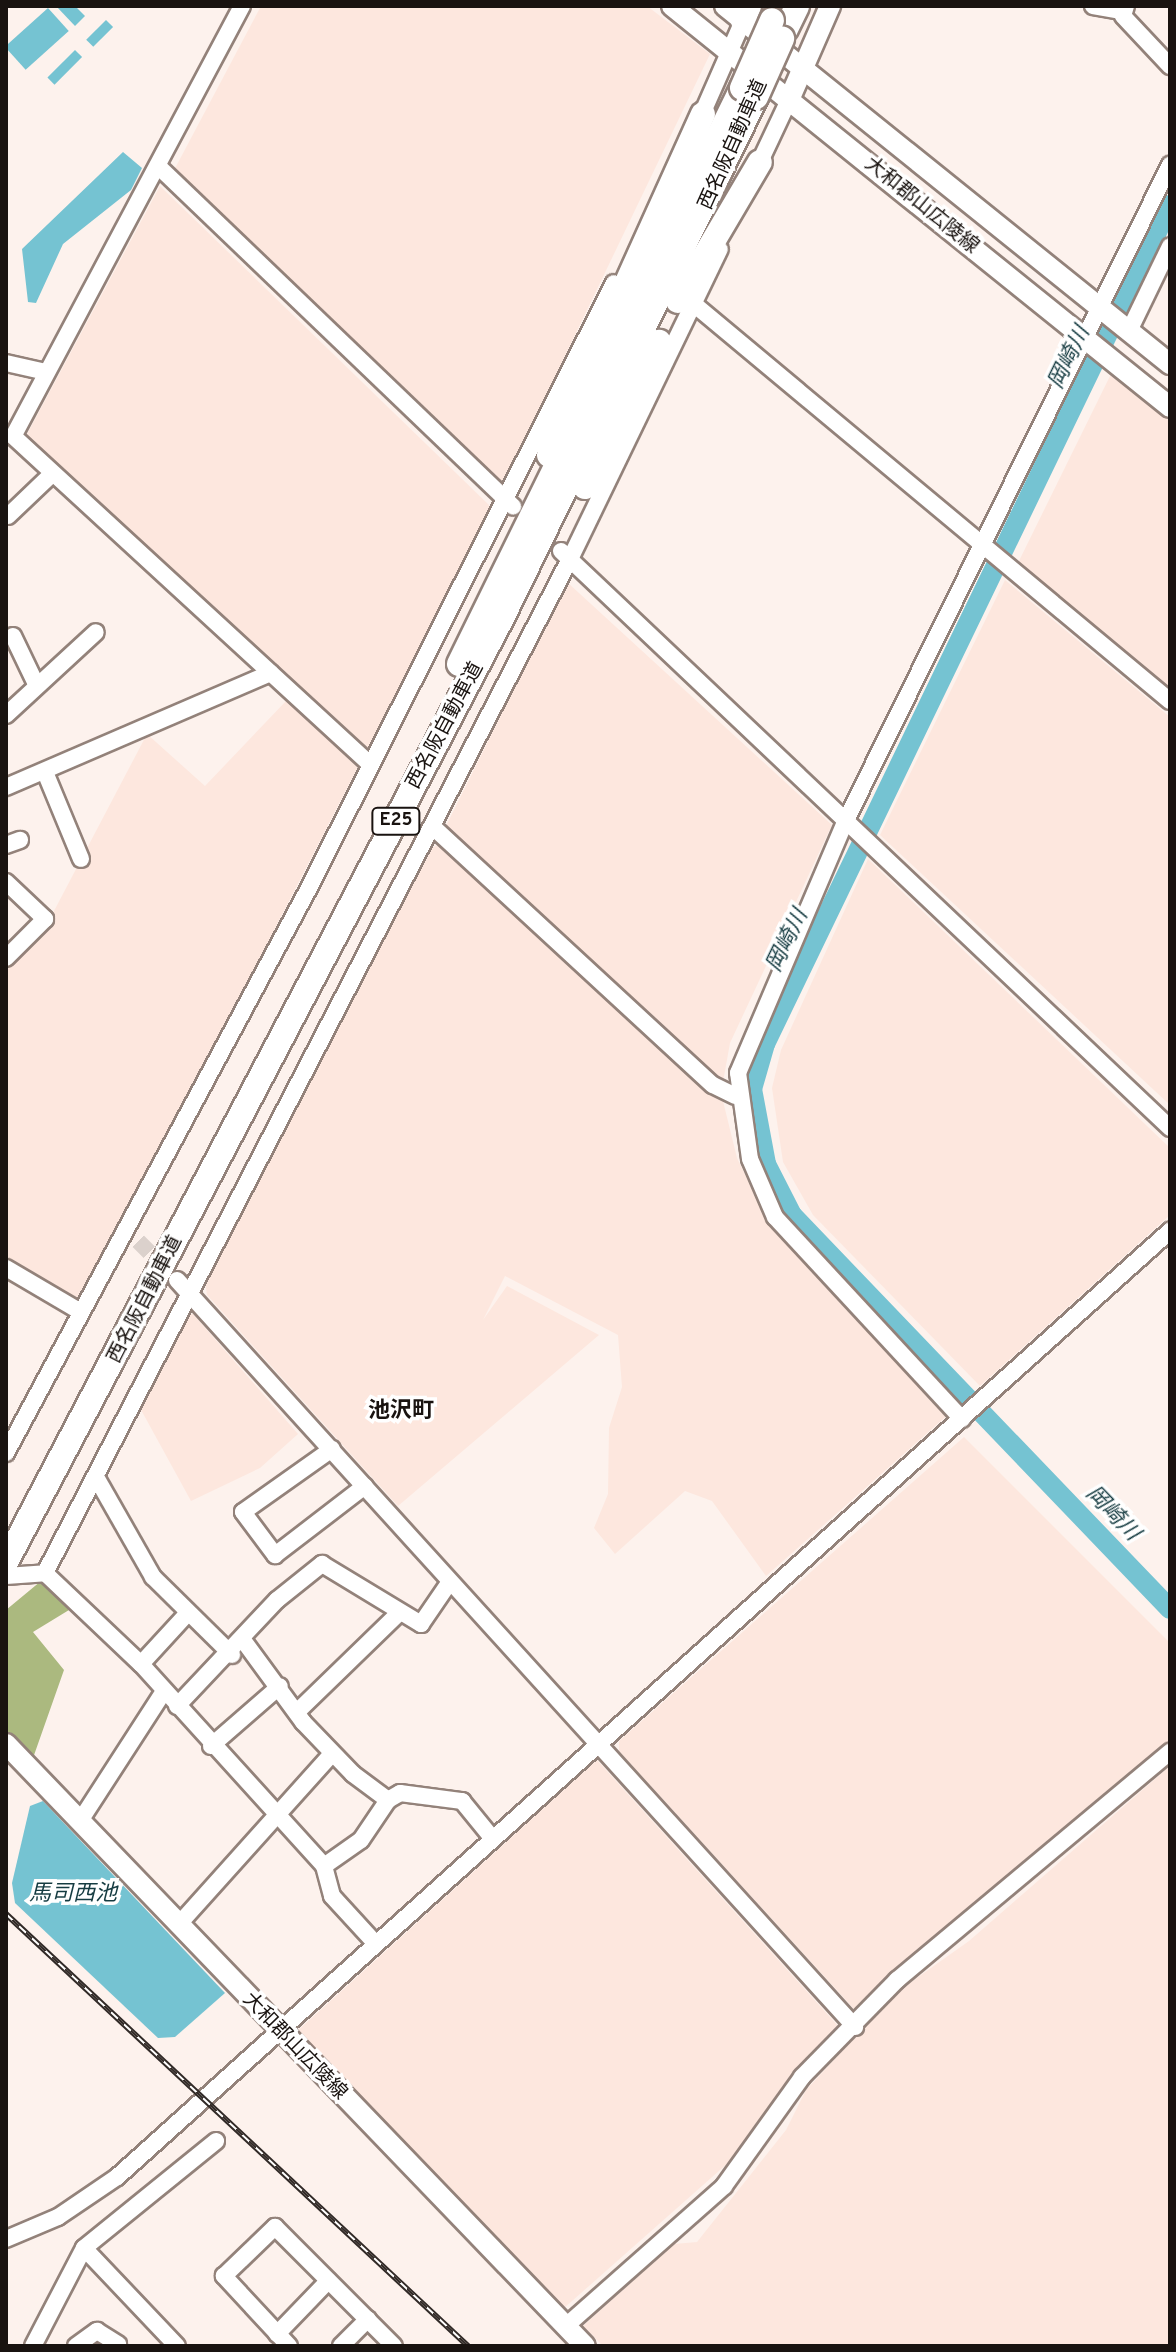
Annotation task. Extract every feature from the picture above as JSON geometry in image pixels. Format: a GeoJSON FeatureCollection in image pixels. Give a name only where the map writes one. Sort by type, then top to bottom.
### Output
{"type":"FeatureCollection","features":[{"type":"Feature","properties":{"kind":"highway","name":"西名阪自動車道"},"geometry":{"type":"LineString","coordinates":[[11,1531],[418,780],[607,411],[749,93],[779,18],[797,6]]}},
{"type":"Feature","properties":{"kind":"highway","name":"西名阪自動車道"},"geometry":{"type":"LineString","coordinates":[[6,1562],[11,1531],[473,638],[749,93]]}},
{"type":"Feature","properties":{"kind":"highway"},"geometry":{"type":"LineString","coordinates":[[473,638],[703,114]]}},
{"type":"Feature","properties":{"kind":"highway"},"geometry":{"type":"LineString","coordinates":[[418,780],[594,473],[686,287],[760,162]]}},
{"type":"Feature","properties":{"kind":"main road","name":"大和郡山広陵線"},"geometry":{"type":"LineString","coordinates":[[672,6],[1170,407]]}},
{"type":"Feature","properties":{"kind":"main road"},"geometry":{"type":"LineString","coordinates":[[789,100],[830,6]]}},
{"type":"Feature","properties":{"kind":"main road","name":"大和郡山広陵線"},"geometry":{"type":"LineString","coordinates":[[739,11],[1170,364]]}},
{"type":"Feature","properties":{"kind":"main road","name":"大和郡山広陵線"},"geometry":{"type":"LineString","coordinates":[[6,1744],[180,1923],[276,2032],[585,2346]]}},
{"type":"Feature","properties":{"kind":"street"},"geometry":{"type":"LineString","coordinates":[[242,6],[13,436],[371,765]]}},
{"type":"Feature","properties":{"kind":"street"},"geometry":{"type":"LineString","coordinates":[[1093,6],[1124,8],[1170,66]]}},
{"type":"Feature","properties":{"kind":"street"},"geometry":{"type":"LineString","coordinates":[[7,1446],[81,1312],[132,1236],[371,765],[510,504],[703,114],[729,53],[739,11]]}},
{"type":"Feature","properties":{"kind":"street"},"geometry":{"type":"LineString","coordinates":[[45,1573],[432,826],[566,555],[695,305],[789,100]]}},
{"type":"Feature","properties":{"kind":"street"},"geometry":{"type":"LineString","coordinates":[[965,1416],[775,1217],[750,1159],[736,1096],[744,1051],[849,824],[1170,165]]}},
{"type":"Feature","properties":{"kind":"street"},"geometry":{"type":"LineString","coordinates":[[158,166],[510,504]]}},
{"type":"Feature","properties":{"kind":"street"},"geometry":{"type":"LineString","coordinates":[[1126,329],[1170,246]]}},
{"type":"Feature","properties":{"kind":"street"},"geometry":{"type":"LineString","coordinates":[[695,305],[1170,701]]}},
{"type":"Feature","properties":{"kind":"street"},"geometry":{"type":"LineString","coordinates":[[6,363],[46,372]]}},
{"type":"Feature","properties":{"kind":"street"},"geometry":{"type":"LineString","coordinates":[[6,417],[27,408]]}},
{"type":"Feature","properties":{"kind":"street"},"geometry":{"type":"LineString","coordinates":[[8,516],[52,474]]}},
{"type":"Feature","properties":{"kind":"street"},"geometry":{"type":"LineString","coordinates":[[566,555],[1170,1128]]}},
{"type":"Feature","properties":{"kind":"street"},"geometry":{"type":"LineString","coordinates":[[7,712],[96,632]]}},
{"type":"Feature","properties":{"kind":"street"},"geometry":{"type":"LineString","coordinates":[[13,636],[36,684]]}},
{"type":"Feature","properties":{"kind":"street"},"geometry":{"type":"LineString","coordinates":[[6,787],[271,673]]}},
{"type":"Feature","properties":{"kind":"street"},"geometry":{"type":"LineString","coordinates":[[45,772],[81,859]]}},
{"type":"Feature","properties":{"kind":"street"},"geometry":{"type":"LineString","coordinates":[[432,826],[713,1085],[736,1096]]}},
{"type":"Feature","properties":{"kind":"street"},"geometry":{"type":"LineString","coordinates":[[6,882],[45,919],[6,958]]}},
{"type":"Feature","properties":{"kind":"street"},"geometry":{"type":"LineString","coordinates":[[6,2239],[58,2217],[117,2177],[1170,1231]]}},
{"type":"Feature","properties":{"kind":"street"},"geometry":{"type":"LineString","coordinates":[[6,1268],[81,1312]]}},
{"type":"Feature","properties":{"kind":"street"},"geometry":{"type":"LineString","coordinates":[[177,1280],[855,2027]]}},
{"type":"Feature","properties":{"kind":"street"},"geometry":{"type":"LineString","coordinates":[[332,1449],[243,1512],[275,1555],[365,1486]]}},
{"type":"Feature","properties":{"kind":"street"},"geometry":{"type":"LineString","coordinates":[[96,1477],[153,1577],[186,1615],[232,1655]]}},
{"type":"Feature","properties":{"kind":"street"},"geometry":{"type":"LineString","coordinates":[[177,1706],[232,1655],[277,1600],[322,1564],[398,1614],[421,1624],[449,1583]]}},
{"type":"Feature","properties":{"kind":"street"},"geometry":{"type":"LineString","coordinates":[[6,1576],[45,1573],[141,1664],[211,1746],[277,1811],[324,1866],[332,1896],[376,1944]]}},
{"type":"Feature","properties":{"kind":"street"},"geometry":{"type":"LineString","coordinates":[[300,1709],[398,1614]]}},
{"type":"Feature","properties":{"kind":"street"},"geometry":{"type":"LineString","coordinates":[[141,1664],[186,1615]]}},
{"type":"Feature","properties":{"kind":"street"},"geometry":{"type":"LineString","coordinates":[[243,1640],[300,1709],[331,1755],[388,1800]]}},
{"type":"Feature","properties":{"kind":"street"},"geometry":{"type":"LineString","coordinates":[[211,1746],[280,1686]]}},
{"type":"Feature","properties":{"kind":"street"},"geometry":{"type":"LineString","coordinates":[[80,1821],[164,1691]]}},
{"type":"Feature","properties":{"kind":"street"},"geometry":{"type":"LineString","coordinates":[[566,2326],[724,2186],[802,2077],[855,2027],[897,1980],[1170,1752]]}},
{"type":"Feature","properties":{"kind":"street"},"geometry":{"type":"LineString","coordinates":[[180,1923],[277,1811],[331,1755]]}},
{"type":"Feature","properties":{"kind":"street"},"geometry":{"type":"LineString","coordinates":[[324,1866],[361,1840],[388,1800],[400,1793],[462,1801],[493,1839]]}},
{"type":"Feature","properties":{"kind":"street"},"geometry":{"type":"LineString","coordinates":[[33,2346],[84,2248],[216,2141]]}},
{"type":"Feature","properties":{"kind":"street"},"geometry":{"type":"LineString","coordinates":[[328,2281],[283,2340],[224,2276],[275,2227],[394,2346]]}},
{"type":"Feature","properties":{"kind":"street"},"geometry":{"type":"LineString","coordinates":[[84,2248],[177,2346]]}},
{"type":"Feature","properties":{"kind":"street"},"geometry":{"type":"LineString","coordinates":[[341,2346],[368,2319]]}},
{"type":"Feature","properties":{"kind":"street"},"geometry":{"type":"LineString","coordinates":[[76,2346],[97,2331],[118,2344]]}},
{"type":"Feature","properties":{"kind":"shaded area"},"geometry":{"type":"Polygon","coordinates":[[[261,6],[647,6],[710,54],[503,485],[172,174],[261,6]]]}},
{"type":"Feature","properties":{"kind":"shaded area"},"geometry":{"type":"Polygon","coordinates":[[[160,186],[489,505],[490,516],[369,749],[26,436],[160,186]]]}},
{"type":"Feature","properties":{"kind":"shaded area"},"geometry":{"type":"Polygon","coordinates":[[[1112,372],[1170,419],[1170,693],[1016,567],[1112,372]]]}},
{"type":"Feature","properties":{"kind":"shaded area"},"geometry":{"type":"Polygon","coordinates":[[[1005,580],[1170,717],[1170,1105],[880,835],[1005,580]]]}},
{"type":"Feature","properties":{"kind":"shaded area"},"geometry":{"type":"Polygon","coordinates":[[[567,582],[832,825],[730,1043],[723,1082],[446,826],[567,582]]]}},
{"type":"Feature","properties":{"kind":"shaded area"},"geometry":{"type":"Polygon","coordinates":[[[287,700],[359,765],[85,1298],[72,1303],[6,1257],[6,961],[54,911],[147,734],[205,786],[287,700]]]}},
{"type":"Feature","properties":{"kind":"shaded area"},"geometry":{"type":"Polygon","coordinates":[[[444,844],[723,1101],[737,1158],[762,1209],[950,1413],[766,1576],[712,1501],[685,1491],[615,1554],[594,1528],[608,1494],[609,1428],[622,1387],[618,1335],[505,1276],[483,1320],[507,1286],[599,1335],[398,1506],[207,1295],[205,1281],[264,1161],[433,847],[444,844]]]}},
{"type":"Feature","properties":{"kind":"shaded area"},"geometry":{"type":"Polygon","coordinates":[[[868,859],[1170,1148],[1170,1215],[980,1386],[813,1215],[783,1162],[772,1088],[781,1050],[868,859]]]}},
{"type":"Feature","properties":{"kind":"shaded area"},"geometry":{"type":"Polygon","coordinates":[[[193,1314],[298,1434],[260,1468],[191,1501],[140,1408],[187,1315],[193,1314]]]}},
{"type":"Feature","properties":{"kind":"shaded area"},"geometry":{"type":"Polygon","coordinates":[[[964,1437],[1170,1643],[1170,1741],[865,2009],[854,2009],[619,1751],[619,1741],[964,1437]]]}},
{"type":"Feature","properties":{"kind":"shaded area"},"geometry":{"type":"Polygon","coordinates":[[[597,1760],[840,2028],[794,2073],[746,2147],[563,2309],[295,2033],[597,1760]]]}},
{"type":"Feature","properties":{"kind":"shaded area"},"geometry":{"type":"Polygon","coordinates":[[[1170,1766],[1170,2346],[603,2346],[583,2326],[674,2244],[697,2242],[786,2130],[806,2090],[897,1992],[969,1941],[1170,1766]]]}},
{"type":"Feature","properties":{"kind":"green space"},"geometry":{"type":"Polygon","coordinates":[[[41,1581],[69,1610],[33,1632],[64,1670],[33,1758],[6,1733],[6,1610],[41,1581]]]}},
{"type":"Feature","properties":{"kind":"water"},"geometry":{"type":"Polygon","coordinates":[[[56,6],[75,6],[85,16],[75,26],[56,6]]]}},
{"type":"Feature","properties":{"kind":"water"},"geometry":{"type":"Polygon","coordinates":[[[48,8],[69,31],[26,70],[6,46],[48,8]]]}},
{"type":"Feature","properties":{"kind":"water"},"geometry":{"type":"Polygon","coordinates":[[[106,20],[113,27],[93,47],[86,40],[106,20]]]}},
{"type":"Feature","properties":{"kind":"water"},"geometry":{"type":"Polygon","coordinates":[[[75,50],[82,57],[54,85],[47,78],[75,50]]]}},
{"type":"Feature","properties":{"kind":"water"},"geometry":{"type":"Polygon","coordinates":[[[123,152],[142,168],[131,190],[63,244],[36,303],[28,302],[22,249],[123,152]]]}},
{"type":"Feature","properties":{"kind":"water","name":"馬司西池"},"geometry":{"type":"Polygon","coordinates":[[[43,1801],[225,1993],[175,2037],[158,2038],[15,1903],[12,1883],[30,1806],[43,1801]]]}},
{"type":"Feature","properties":{"kind":"waterway","name":"岡崎川"},"geometry":{"type":"LineString","coordinates":[[1170,205],[765,1044],[752,1089],[766,1164],[792,1215],[1170,1609]]}},
{"type":"Feature","properties":{"kind":"tunnel"},"geometry":{"type":"LineString","coordinates":[[138,1241],[168,1271]]}},
{"type":"Feature","properties":{"kind":"railway"},"geometry":{"type":"LineString","coordinates":[[6,1914],[468,2346]]}},
{"type":"Feature","properties":{"kind":"district","name":"池沢町"},"geometry":{"type":"Point","coordinates":[401,1412]}}]}
